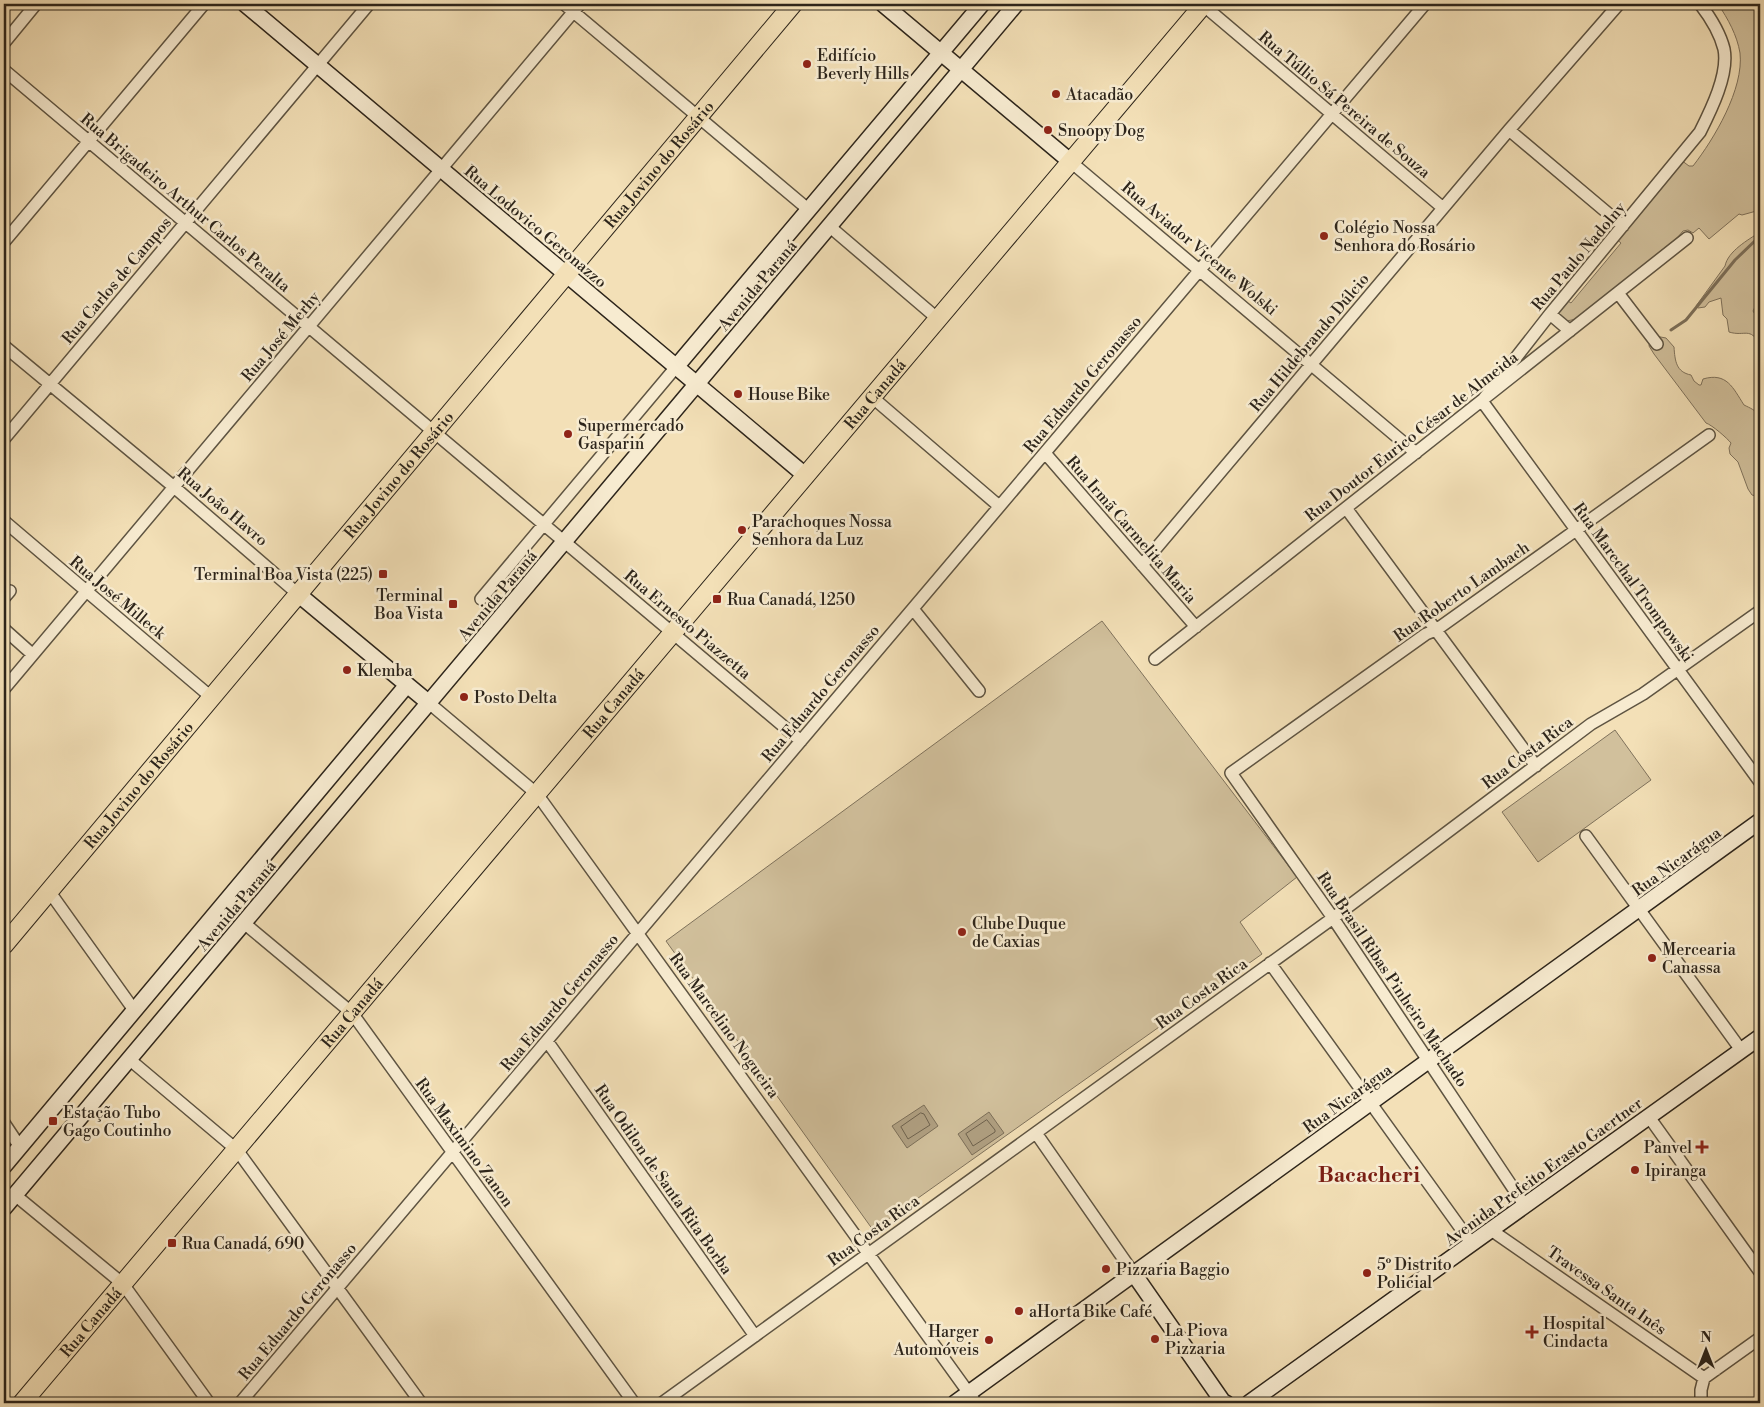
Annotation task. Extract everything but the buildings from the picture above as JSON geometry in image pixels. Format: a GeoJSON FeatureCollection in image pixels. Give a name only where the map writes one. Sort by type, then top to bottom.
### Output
{"type":"FeatureCollection","features":[{"type":"Feature","properties":{"kind":"main road","name":"Rua Jovino do Rosário"},"geometry":{"type":"LineString","coordinates":[[4,945],[793,4]]}},
{"type":"Feature","properties":{"kind":"main road","name":"Rua Canadá"},"geometry":{"type":"LineString","coordinates":[[22,1403],[1204,4]]}},
{"type":"Feature","properties":{"kind":"street"},"geometry":{"type":"LineString","coordinates":[[4,43],[36,4]]}},
{"type":"Feature","properties":{"kind":"street"},"geometry":{"type":"LineString","coordinates":[[4,242],[204,4]]}},
{"type":"Feature","properties":{"kind":"street","name":"Rua Lodovico Geronazzo"},"geometry":{"type":"LineString","coordinates":[[244,4],[806,476]]}},
{"type":"Feature","properties":{"kind":"street","name":"Rua Carlos de Campos"},"geometry":{"type":"LineString","coordinates":[[4,439],[369,4]]}},
{"type":"Feature","properties":{"kind":"street"},"geometry":{"type":"LineString","coordinates":[[564,4],[577,8],[698,116],[809,210]]}},
{"type":"Feature","properties":{"kind":"street","name":"Rua Aviador Vicente Wolski"},"geometry":{"type":"LineString","coordinates":[[883,4],[1416,453]]}},
{"type":"Feature","properties":{"kind":"street","name":"Avenida Paraná"},"geometry":{"type":"LineString","coordinates":[[481,599],[982,4]]}},
{"type":"Feature","properties":{"kind":"street","name":"Avenida Paraná"},"geometry":{"type":"LineString","coordinates":[[4,1166],[134,1010],[697,384],[1016,4]]}},
{"type":"Feature","properties":{"kind":"street","name":"Rua Túllio Sá Pereira de Souza"},"geometry":{"type":"LineString","coordinates":[[1204,4],[1443,208]]}},
{"type":"Feature","properties":{"kind":"street","name":"Rua Eduardo Geronasso"},"geometry":{"type":"LineString","coordinates":[[240,1403],[1425,4]]}},
{"type":"Feature","properties":{"kind":"street","name":"Rua Hildebrando Dúlcio"},"geometry":{"type":"LineString","coordinates":[[1142,565],[1509,130],[1619,4]]}},
{"type":"Feature","properties":{"kind":"street","name":"Rua Paulo Nadolny"},"geometry":{"type":"LineString","coordinates":[[1482,401],[1550,314],[1700,132],[1713,105],[1725,64],[1722,41],[1700,4]]}},
{"type":"Feature","properties":{"kind":"street","name":"Rua José Merhy"},"geometry":{"type":"LineString","coordinates":[[4,689],[577,8]]}},
{"type":"Feature","properties":{"kind":"street","name":"Rua Brigadeiro Arthur Carlos Peralta"},"geometry":{"type":"LineString","coordinates":[[4,70],[559,537]]}},
{"type":"Feature","properties":{"kind":"street"},"geometry":{"type":"LineString","coordinates":[[1509,130],[1623,226]]}},
{"type":"Feature","properties":{"kind":"street"},"geometry":{"type":"LineString","coordinates":[[829,226],[938,319]]}},
{"type":"Feature","properties":{"kind":"street","name":"Rua Doutor Eurico César de Almeida"},"geometry":{"type":"LineString","coordinates":[[1155,659],[1687,238]]}},
{"type":"Feature","properties":{"kind":"street"},"geometry":{"type":"LineString","coordinates":[[1618,293],[1657,344]]}},
{"type":"Feature","properties":{"kind":"street"},"geometry":{"type":"LineString","coordinates":[[1550,314],[1570,332]]}},
{"type":"Feature","properties":{"kind":"street","name":"Rua João Havro"},"geometry":{"type":"LineString","coordinates":[[4,346],[418,694]]}},
{"type":"Feature","properties":{"kind":"street"},"geometry":{"type":"LineString","coordinates":[[872,397],[1000,506]]}},
{"type":"Feature","properties":{"kind":"street","name":"Rua Marechal Trompowski"},"geometry":{"type":"LineString","coordinates":[[1482,401],[1760,782]]}},
{"type":"Feature","properties":{"kind":"street","name":"Rua Roberto Lambach"},"geometry":{"type":"LineString","coordinates":[[1231,773],[1426,634],[1436,630],[1709,435]]}},
{"type":"Feature","properties":{"kind":"street","name":"Rua Irmã Carmelita Maria"},"geometry":{"type":"LineString","coordinates":[[1045,453],[1196,627]]}},
{"type":"Feature","properties":{"kind":"street"},"geometry":{"type":"LineString","coordinates":[[1346,508],[1536,766]]}},
{"type":"Feature","properties":{"kind":"street","name":"Rua José Milleck"},"geometry":{"type":"LineString","coordinates":[[4,521],[212,697]]}},
{"type":"Feature","properties":{"kind":"street","name":"Rua Ernesto Piazzetta"},"geometry":{"type":"LineString","coordinates":[[559,537],[801,741]]}},
{"type":"Feature","properties":{"kind":"street"},"geometry":{"type":"LineString","coordinates":[[913,608],[979,691]]}},
{"type":"Feature","properties":{"kind":"street","name":"Rua Costa Rica"},"geometry":{"type":"LineString","coordinates":[[662,1403],[1333,918],[1591,724],[1643,694],[1760,611]]}},
{"type":"Feature","properties":{"kind":"street"},"geometry":{"type":"LineString","coordinates":[[4,629],[32,654]]}},
{"type":"Feature","properties":{"kind":"street","name":"Avenida Paraná"},"geometry":{"type":"LineString","coordinates":[[4,1208],[244,923],[418,694]]}},
{"type":"Feature","properties":{"kind":"street","name":"Rua Marcelino Nogueira"},"geometry":{"type":"LineString","coordinates":[[418,694],[537,794],[972,1398]]}},
{"type":"Feature","properties":{"kind":"street","name":"Rua Brasil Ribas Pinheiro Machado"},"geometry":{"type":"LineString","coordinates":[[1231,773],[1333,918],[1524,1206]]}},
{"type":"Feature","properties":{"kind":"street","name":"Rua Nicarágua"},"geometry":{"type":"LineString","coordinates":[[955,1403],[972,1398],[1134,1274],[1760,821]]}},
{"type":"Feature","properties":{"kind":"street"},"geometry":{"type":"LineString","coordinates":[[1586,836],[1741,1050]]}},
{"type":"Feature","properties":{"kind":"street"},"geometry":{"type":"LineString","coordinates":[[49,891],[134,1010]]}},
{"type":"Feature","properties":{"kind":"street","name":"Rua Maximino Zanon"},"geometry":{"type":"LineString","coordinates":[[244,923],[352,1013],[634,1403]]}},
{"type":"Feature","properties":{"kind":"street"},"geometry":{"type":"LineString","coordinates":[[1270,963],[1472,1244]]}},
{"type":"Feature","properties":{"kind":"street","name":"Avenida Prefeito Erasto Gaertner"},"geometry":{"type":"LineString","coordinates":[[1250,1403],[1760,1037]]}},
{"type":"Feature","properties":{"kind":"street","name":"Rua Odilon de Santa Rita Borba"},"geometry":{"type":"LineString","coordinates":[[547,1041],[755,1336]]}},
{"type":"Feature","properties":{"kind":"street"},"geometry":{"type":"LineString","coordinates":[[129,1059],[237,1150],[420,1403]]}},
{"type":"Feature","properties":{"kind":"street"},"geometry":{"type":"LineString","coordinates":[[1649,1116],[1760,1272]]}},
{"type":"Feature","properties":{"kind":"street"},"geometry":{"type":"LineString","coordinates":[[4,1123],[20,1147]]}},
{"type":"Feature","properties":{"kind":"street"},"geometry":{"type":"LineString","coordinates":[[1036,1133],[1224,1403]]}},
{"type":"Feature","properties":{"kind":"street"},"geometry":{"type":"LineString","coordinates":[[15,1195],[123,1284],[208,1403]]}},
{"type":"Feature","properties":{"kind":"street","name":"Travessa Santa Inês"},"geometry":{"type":"LineString","coordinates":[[1492,1230],[1704,1378]]}},
{"type":"Feature","properties":{"kind":"street"},"geometry":{"type":"LineString","coordinates":[[1701,1403],[1701,1390],[1704,1378],[1760,1338]]}},
{"type":"Feature","properties":{"kind":"shaded area"},"geometry":{"type":"Polygon","coordinates":[[[1718,4],[1760,4],[1760,210],[1742,215],[1739,214],[1709,239],[1699,228],[1693,233],[1688,230],[1683,231],[1677,238],[1576,319],[1567,321],[1560,317],[1559,314],[1560,307],[1565,299],[1571,303],[1621,243],[1615,238],[1681,160],[1689,166],[1693,166],[1710,142],[1726,113],[1737,82],[1740,53],[1732,27],[1718,4]]]}},
{"type":"Feature","properties":{"kind":"shaded area"},"geometry":{"type":"Polygon","coordinates":[[[1760,232],[1760,305],[1755,307],[1753,311],[1760,319],[1760,345],[1750,334],[1729,332],[1727,319],[1723,315],[1721,298],[1709,302],[1705,307],[1698,308],[1696,306],[1725,266],[1730,255],[1739,246],[1760,232]]]}},
{"type":"Feature","properties":{"kind":"shaded area"},"geometry":{"type":"Polygon","coordinates":[[[1655,336],[1666,338],[1674,347],[1679,369],[1691,375],[1699,385],[1701,385],[1703,379],[1711,377],[1724,380],[1733,387],[1744,405],[1755,411],[1760,417],[1760,497],[1752,495],[1748,489],[1738,462],[1730,454],[1729,448],[1731,443],[1706,423],[1654,354],[1649,346],[1650,339],[1655,336]]]}},
{"type":"Feature","properties":{"kind":"shaded area","name":"Clube Duque de Caxias"},"geometry":{"type":"Polygon","coordinates":[[[1102,621],[1297,877],[1240,922],[1262,954],[873,1230],[666,941],[1102,621]]]}},
{"type":"Feature","properties":{"kind":"shaded area"},"geometry":{"type":"Polygon","coordinates":[[[1615,730],[1651,780],[1538,862],[1502,812],[1615,730]]]}},
{"type":"Feature","properties":{"kind":"water"},"geometry":{"type":"Polygon","coordinates":[[[924,1105],[938,1126],[907,1148],[892,1126],[924,1105]]]}},
{"type":"Feature","properties":{"kind":"water"},"geometry":{"type":"Polygon","coordinates":[[[989,1112],[1004,1133],[972,1155],[958,1134],[989,1112]]]}},
{"type":"Feature","properties":{"kind":"waterway"},"geometry":{"type":"LineString","coordinates":[[1671,330],[1686,320],[1735,260],[1760,236]]}},
{"type":"Feature","properties":{"kind":"place","name":"Edifício Beverly Hills"},"geometry":{"type":"Point","coordinates":[807,64]}},
{"type":"Feature","properties":{"kind":"place","name":"Atacadão"},"geometry":{"type":"Point","coordinates":[1056,94]}},
{"type":"Feature","properties":{"kind":"place","name":"Snoopy Dog"},"geometry":{"type":"Point","coordinates":[1048,130]}},
{"type":"Feature","properties":{"kind":"place","name":"Colégio Nossa Senhora do Rosário"},"geometry":{"type":"Point","coordinates":[1324,236]}},
{"type":"Feature","properties":{"kind":"place","name":"House Bike"},"geometry":{"type":"Point","coordinates":[738,394]}},
{"type":"Feature","properties":{"kind":"place","name":"Supermercado Gasparin"},"geometry":{"type":"Point","coordinates":[568,434]}},
{"type":"Feature","properties":{"kind":"place","name":"Parachoques Nossa Senhora da Luz"},"geometry":{"type":"Point","coordinates":[742,530]}},
{"type":"Feature","properties":{"kind":"place","name":"Terminal Boa Vista (225)"},"geometry":{"type":"Point","coordinates":[383,574]}},
{"type":"Feature","properties":{"kind":"place","name":"Rua Canadá, 1250"},"geometry":{"type":"Point","coordinates":[717,599]}},
{"type":"Feature","properties":{"kind":"place","name":"Terminal Boa Vista"},"geometry":{"type":"Point","coordinates":[453,604]}},
{"type":"Feature","properties":{"kind":"place","name":"Klemba"},"geometry":{"type":"Point","coordinates":[347,670]}},
{"type":"Feature","properties":{"kind":"place","name":"Posto Delta"},"geometry":{"type":"Point","coordinates":[464,697]}},
{"type":"Feature","properties":{"kind":"place","name":"Clube Duque de Caxias"},"geometry":{"type":"Point","coordinates":[962,932]}},
{"type":"Feature","properties":{"kind":"place","name":"Mercearia Canassa"},"geometry":{"type":"Point","coordinates":[1652,958]}},
{"type":"Feature","properties":{"kind":"place","name":"Estação Tubo Gago Coutinho"},"geometry":{"type":"Point","coordinates":[53,1121]}},
{"type":"Feature","properties":{"kind":"place","name":"Panvel"},"geometry":{"type":"Point","coordinates":[1702,1147]}},
{"type":"Feature","properties":{"kind":"place","name":"Ipiranga"},"geometry":{"type":"Point","coordinates":[1635,1170]}},
{"type":"Feature","properties":{"kind":"place","name":"Rua Canadá, 690"},"geometry":{"type":"Point","coordinates":[172,1243]}},
{"type":"Feature","properties":{"kind":"place","name":"Pizzaria Baggio"},"geometry":{"type":"Point","coordinates":[1106,1269]}},
{"type":"Feature","properties":{"kind":"place","name":"5º Distrito Policial"},"geometry":{"type":"Point","coordinates":[1367,1273]}},
{"type":"Feature","properties":{"kind":"place","name":"aHorta Bike Café"},"geometry":{"type":"Point","coordinates":[1019,1311]}},
{"type":"Feature","properties":{"kind":"place","name":"Hospital Cindacta"},"geometry":{"type":"Point","coordinates":[1532,1332]}},
{"type":"Feature","properties":{"kind":"place","name":"La Piova Pizzaria"},"geometry":{"type":"Point","coordinates":[1155,1339]}},
{"type":"Feature","properties":{"kind":"place","name":"Harger Automóveis"},"geometry":{"type":"Point","coordinates":[989,1340]}},
{"type":"Feature","properties":{"kind":"district","name":"Bacacheri"},"geometry":{"type":"Point","coordinates":[1369,1175]}}]}
